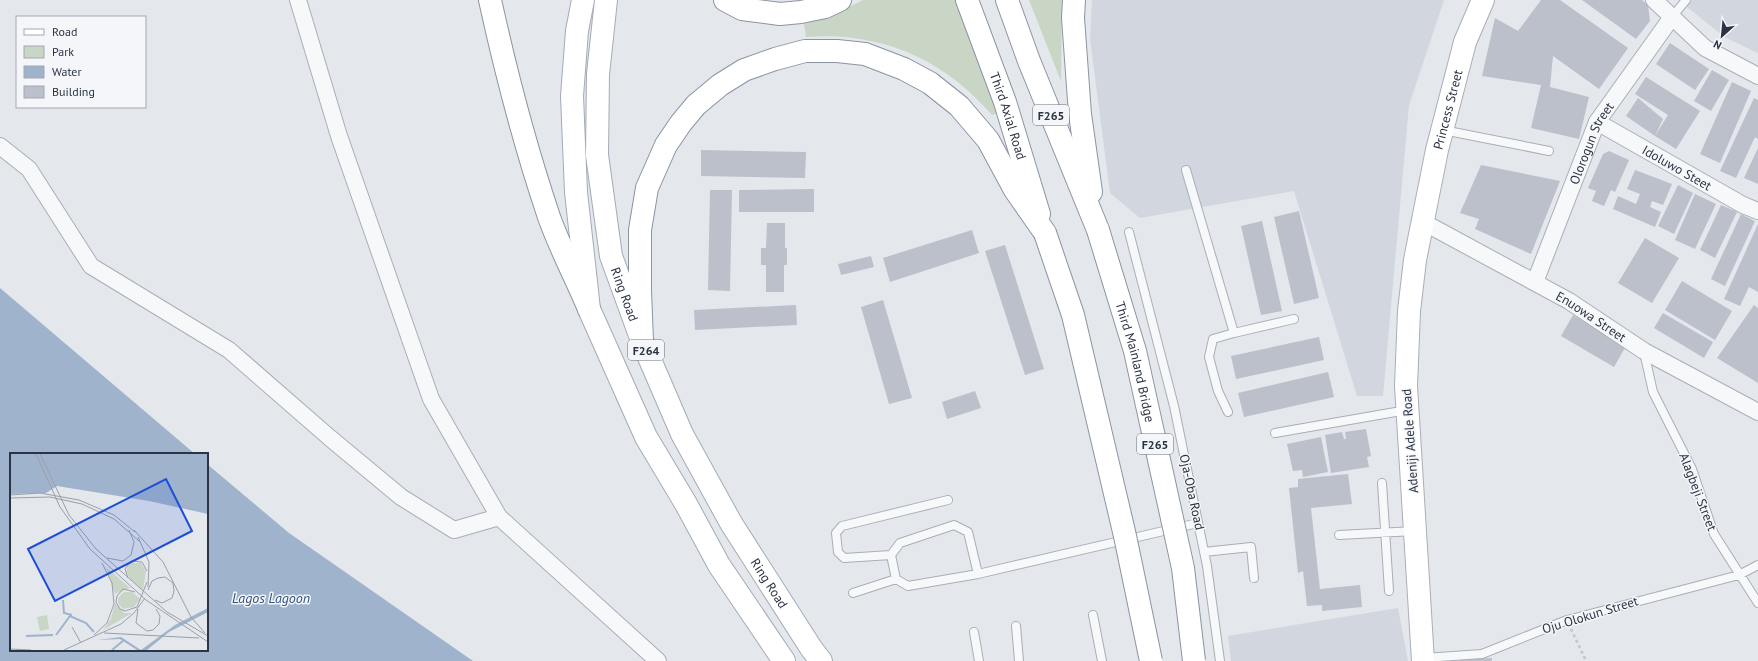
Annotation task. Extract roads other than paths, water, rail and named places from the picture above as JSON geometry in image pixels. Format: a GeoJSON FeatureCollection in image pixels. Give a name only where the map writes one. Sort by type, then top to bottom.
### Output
{"type":"FeatureCollection","features":[{"type":"Feature","properties":{"kind":"main road","name":"F264"},"geometry":{"type":"LineString","coordinates":[[490,0],[501,49],[529,152],[550,218],[589,309],[646,437],[686,504],[719,565],[784,661]]}},
{"type":"Feature","properties":{"kind":"main road"},"geometry":{"type":"LineString","coordinates":[[583,0],[577,31],[572,96],[576,192],[589,309]]}},
{"type":"Feature","properties":{"kind":"main road","name":"Ring Road"},"geometry":{"type":"LineString","coordinates":[[606,0],[598,74],[597,155],[611,256],[642,341],[682,434],[731,524],[811,648],[821,661]]}},
{"type":"Feature","properties":{"kind":"main road"},"geometry":{"type":"LineString","coordinates":[[725,0],[742,9],[780,14],[801,12],[825,7],[840,0]]}},
{"type":"Feature","properties":{"kind":"main road","name":"Third Axial Road"},"geometry":{"type":"LineString","coordinates":[[967,0],[1005,102],[1045,233]]}},
{"type":"Feature","properties":{"kind":"main road","name":"F265"},"geometry":{"type":"LineString","coordinates":[[1007,0],[1096,227]]}},
{"type":"Feature","properties":{"kind":"main road"},"geometry":{"type":"LineString","coordinates":[[1074,0],[1073,18],[1080,114],[1096,227]]}},
{"type":"Feature","properties":{"kind":"main road","name":"Princess Street"},"geometry":{"type":"LineString","coordinates":[[1423,222],[1442,130],[1466,42],[1483,0]]}},
{"type":"Feature","properties":{"kind":"main road"},"geometry":{"type":"LineString","coordinates":[[642,341],[640,230],[647,188],[666,145],[696,105],[720,85],[744,70],[774,59],[805,51],[837,51],[865,54],[904,69],[930,83],[959,106],[988,140],[1015,190],[1045,233],[1073,315],[1125,536],[1151,661]]}},
{"type":"Feature","properties":{"kind":"main road","name":"Adeniji Adele Road"},"geometry":{"type":"LineString","coordinates":[[1422,660],[1416,531],[1406,386],[1409,311],[1415,260],[1423,222]]}},
{"type":"Feature","properties":{"kind":"main road","name":"Third Mainland Bridge"},"geometry":{"type":"LineString","coordinates":[[1096,227],[1136,358],[1183,568],[1194,661]]}},
{"type":"Feature","properties":{"kind":"street"},"geometry":{"type":"LineString","coordinates":[[298,0],[339,136],[431,399],[499,517],[658,661]]}},
{"type":"Feature","properties":{"kind":"street"},"geometry":{"type":"LineString","coordinates":[[1654,0],[1705,48],[1758,76]]}},
{"type":"Feature","properties":{"kind":"street","name":"Olorogun Street"},"geometry":{"type":"LineString","coordinates":[[1535,282],[1597,122],[1672,17]]}},
{"type":"Feature","properties":{"kind":"street","name":"Idoluwo Steet"},"geometry":{"type":"LineString","coordinates":[[1597,122],[1743,205],[1758,211]]}},
{"type":"Feature","properties":{"kind":"street"},"geometry":{"type":"LineString","coordinates":[[0,146],[29,169],[92,266],[229,350],[330,438],[395,492],[454,530],[499,517]]}},
{"type":"Feature","properties":{"kind":"street","name":"Enuowa Street"},"geometry":{"type":"LineString","coordinates":[[1423,222],[1569,301],[1644,351],[1757,411]]}},
{"type":"Feature","properties":{"kind":"lane"},"geometry":{"type":"LineString","coordinates":[[1672,17],[1686,0]]}},
{"type":"Feature","properties":{"kind":"lane"},"geometry":{"type":"LineString","coordinates":[[1442,130],[1549,151]]}},
{"type":"Feature","properties":{"kind":"lane"},"geometry":{"type":"LineString","coordinates":[[1186,170],[1234,333]]}},
{"type":"Feature","properties":{"kind":"lane","name":"Oja-Oba Road"},"geometry":{"type":"LineString","coordinates":[[1129,232],[1174,406],[1204,552],[1220,661]]}},
{"type":"Feature","properties":{"kind":"lane"},"geometry":{"type":"LineString","coordinates":[[1228,412],[1218,391],[1209,357],[1213,339],[1294,319]]}},
{"type":"Feature","properties":{"kind":"lane","name":"Alagbeji Street"},"geometry":{"type":"LineString","coordinates":[[1644,351],[1653,392],[1692,469],[1714,534],[1758,604]]}},
{"type":"Feature","properties":{"kind":"lane"},"geometry":{"type":"LineString","coordinates":[[1275,433],[1408,410]]}},
{"type":"Feature","properties":{"kind":"lane"},"geometry":{"type":"LineString","coordinates":[[1382,483],[1389,591]]}},
{"type":"Feature","properties":{"kind":"lane"},"geometry":{"type":"LineString","coordinates":[[891,555],[844,558],[838,552],[836,533],[842,526],[948,500]]}},
{"type":"Feature","properties":{"kind":"lane"},"geometry":{"type":"LineString","coordinates":[[978,574],[968,532],[954,525],[900,543],[891,555],[896,579],[908,586],[978,574],[1198,523]]}},
{"type":"Feature","properties":{"kind":"lane"},"geometry":{"type":"LineString","coordinates":[[1338,535],[1416,531]]}},
{"type":"Feature","properties":{"kind":"lane"},"geometry":{"type":"LineString","coordinates":[[1204,552],[1251,547],[1254,578]]}},
{"type":"Feature","properties":{"kind":"lane","name":"Oju Olokun Street"},"geometry":{"type":"LineString","coordinates":[[1422,660],[1482,654],[1566,620],[1739,575],[1758,565]]}},
{"type":"Feature","properties":{"kind":"lane"},"geometry":{"type":"LineString","coordinates":[[854,593],[896,579]]}},
{"type":"Feature","properties":{"kind":"lane"},"geometry":{"type":"LineString","coordinates":[[1093,615],[1102,661]]}},
{"type":"Feature","properties":{"kind":"lane"},"geometry":{"type":"LineString","coordinates":[[1016,626],[1019,661]]}},
{"type":"Feature","properties":{"kind":"lane"},"geometry":{"type":"LineString","coordinates":[[974,632],[979,661]]}},
{"type":"Feature","properties":{"kind":"water","name":"Lagos Lagoon"},"geometry":{"type":"Polygon","coordinates":[[[0,288],[194,453],[10,453],[10,651],[208,651],[208,465],[289,533],[473,661],[0,661],[0,288]]]}}]}
